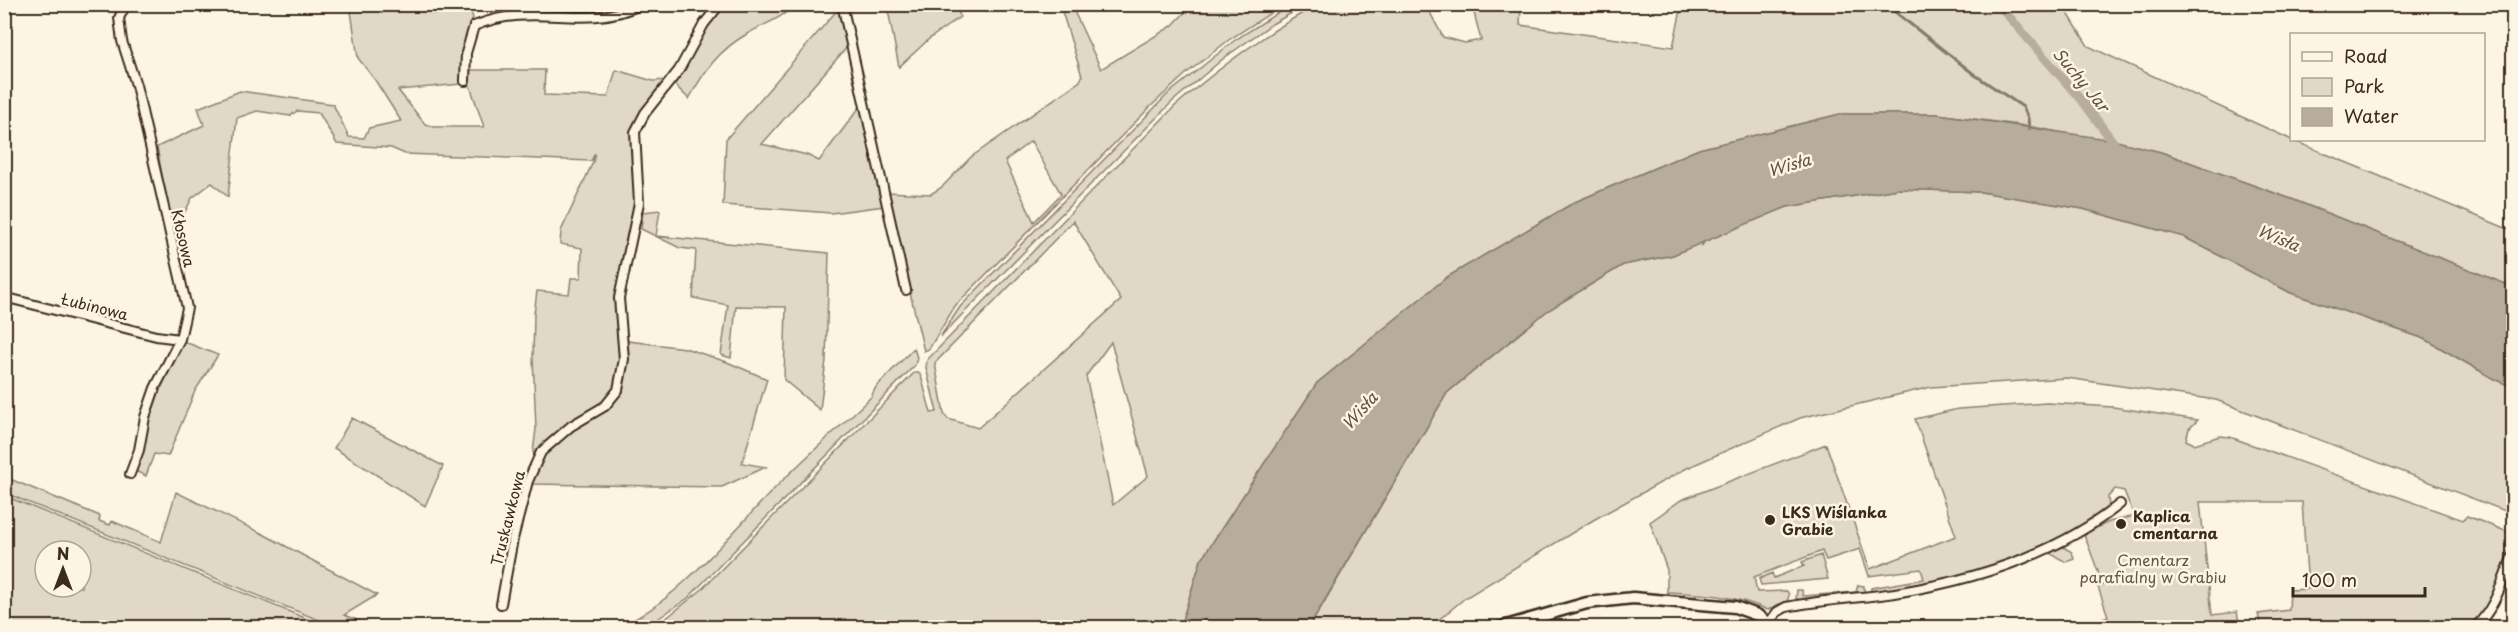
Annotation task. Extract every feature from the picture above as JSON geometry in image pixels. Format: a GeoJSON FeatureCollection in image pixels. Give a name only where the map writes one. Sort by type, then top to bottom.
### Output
{"type":"FeatureCollection","features":[{"type":"Feature","properties":{"kind":"street","name":"Kłosowa"},"geometry":{"type":"LineString","coordinates":[[126,4],[119,18],[122,41],[136,85],[187,308],[180,339],[155,388],[145,417],[139,450],[130,474]]}},
{"type":"Feature","properties":{"kind":"street"},"geometry":{"type":"LineString","coordinates":[[549,6],[589,14],[620,11],[642,4]]}},
{"type":"Feature","properties":{"kind":"street","name":"Truskawkowa"},"geometry":{"type":"LineString","coordinates":[[501,603],[513,539],[528,481],[541,452],[571,426],[605,405],[618,390],[624,358],[619,298],[639,203],[635,132],[645,113],[679,70],[704,24],[720,4]]}},
{"type":"Feature","properties":{"kind":"street"},"geometry":{"type":"LineString","coordinates":[[842,4],[906,290]]}},
{"type":"Feature","properties":{"kind":"street"},"geometry":{"type":"LineString","coordinates":[[465,81],[466,53],[474,26],[497,11],[520,7]]}},
{"type":"Feature","properties":{"kind":"street","name":"Łubinowa"},"geometry":{"type":"LineString","coordinates":[[4,297],[156,336],[180,339]]}},
{"type":"Feature","properties":{"kind":"street"},"geometry":{"type":"LineString","coordinates":[[1499,627],[1587,603],[1633,598],[1735,607],[1750,611],[1772,625],[1778,612],[1786,607],[1905,591],[2002,567],[2060,544],[2120,504]]}},
{"type":"Feature","properties":{"kind":"street"},"geometry":{"type":"LineString","coordinates":[[2474,627],[2492,606],[2513,555]]}},
{"type":"Feature","properties":{"kind":"green space"},"geometry":{"type":"Polygon","coordinates":[[[350,5],[469,5],[473,18],[462,56],[461,84],[398,90],[425,124],[435,127],[484,127],[467,70],[545,70],[544,95],[608,97],[616,70],[653,81],[667,80],[633,132],[635,215],[616,305],[620,340],[685,348],[767,379],[742,463],[766,467],[722,487],[530,484],[539,464],[533,452],[536,429],[534,314],[537,291],[569,294],[571,278],[581,278],[582,248],[560,244],[561,231],[595,153],[591,161],[405,154],[391,148],[337,144],[319,113],[297,111],[290,116],[257,111],[237,118],[228,197],[212,183],[192,198],[185,212],[168,211],[157,147],[204,125],[198,108],[240,91],[333,104],[349,137],[364,138],[369,128],[401,121],[358,58],[350,5]]]}},
{"type":"Feature","properties":{"kind":"green space"},"geometry":{"type":"Polygon","coordinates":[[[723,5],[795,5],[784,14],[737,40],[720,54],[700,79],[689,99],[674,84],[700,38],[723,5]]]}},
{"type":"Feature","properties":{"kind":"green space"},"geometry":{"type":"Polygon","coordinates":[[[887,5],[957,5],[960,17],[929,39],[899,67],[887,5]]]}},
{"type":"Feature","properties":{"kind":"green space"},"geometry":{"type":"Polygon","coordinates":[[[1060,5],[1071,5],[1101,69],[1172,26],[1192,5],[1283,5],[1230,39],[1187,73],[1150,107],[955,306],[929,349],[924,351],[886,192],[931,194],[942,187],[971,157],[1080,81],[1082,76],[1060,5]],[[1031,141],[1005,161],[1034,222],[1061,194],[1031,141]]]}},
{"type":"Feature","properties":{"kind":"green space"},"geometry":{"type":"Polygon","coordinates":[[[1290,5],[1306,5],[1272,24],[1224,58],[1172,102],[940,337],[960,307],[1168,94],[1235,40],[1290,5]]]}},
{"type":"Feature","properties":{"kind":"green space"},"geometry":{"type":"Polygon","coordinates":[[[1317,5],[1426,5],[1443,37],[1465,43],[1481,40],[1472,5],[1521,5],[1520,25],[1673,47],[1682,5],[2063,5],[2088,46],[2290,141],[2513,231],[2513,287],[2294,200],[2161,152],[2033,127],[1938,114],[1840,114],[1699,149],[1575,202],[1447,277],[1317,383],[1201,560],[1180,627],[654,628],[700,591],[914,373],[919,373],[921,376],[931,413],[937,412],[926,368],[927,360],[1175,106],[1243,51],[1317,5]],[[1073,221],[935,363],[944,414],[948,419],[978,428],[1121,300],[1073,221]],[[1111,342],[1086,376],[1113,505],[1148,476],[1111,342]]]}},
{"type":"Feature","properties":{"kind":"green space"},"geometry":{"type":"Polygon","coordinates":[[[839,8],[848,46],[762,144],[807,155],[819,161],[862,104],[884,206],[831,213],[723,205],[726,139],[839,8]]]}},
{"type":"Feature","properties":{"kind":"green space"},"geometry":{"type":"Polygon","coordinates":[[[1898,189],[1981,192],[2083,209],[2184,237],[2291,293],[2425,339],[2494,379],[2513,387],[2513,514],[2216,400],[2067,378],[1931,387],[1800,418],[1687,468],[1595,519],[1465,598],[1430,627],[1309,628],[1447,393],[1547,311],[1623,265],[1673,255],[1704,240],[1701,247],[1705,241],[1787,207],[1898,189]]]}},
{"type":"Feature","properties":{"kind":"green space"},"geometry":{"type":"Polygon","coordinates":[[[660,210],[656,236],[829,253],[826,360],[820,410],[784,380],[786,307],[736,306],[731,358],[721,355],[728,305],[693,298],[696,250],[680,248],[641,229],[643,212],[660,210]]]}},
{"type":"Feature","properties":{"kind":"green space"},"geometry":{"type":"Polygon","coordinates":[[[185,342],[218,355],[195,391],[168,456],[154,454],[146,476],[135,471],[135,465],[159,391],[180,347],[185,342]]]}},
{"type":"Feature","properties":{"kind":"green space"},"geometry":{"type":"Polygon","coordinates":[[[914,348],[917,358],[915,365],[688,598],[646,627],[618,627],[661,602],[682,584],[778,485],[871,397],[876,387],[914,348]]]}},
{"type":"Feature","properties":{"kind":"green space","name":"Cmentarz parafialny w Grabiu"},"geometry":{"type":"Polygon","coordinates":[[[2047,403],[2113,407],[2198,420],[2189,429],[2186,440],[2194,444],[2220,436],[2230,437],[2463,520],[2467,516],[2513,534],[2513,582],[2489,603],[2477,621],[2467,627],[2261,627],[2258,614],[2289,610],[2290,590],[2308,589],[2302,502],[2200,502],[2212,615],[2237,612],[2240,627],[2086,627],[2084,625],[2108,616],[2098,587],[2103,585],[2084,534],[2109,522],[2134,516],[2124,491],[2115,489],[2108,497],[2109,507],[2071,534],[2026,555],[1949,578],[1873,593],[1871,588],[1924,579],[1921,569],[1869,576],[1860,549],[1826,560],[1822,551],[1754,577],[1757,592],[1787,591],[1789,595],[1787,603],[1779,604],[1768,610],[1731,598],[1667,592],[1667,570],[1650,522],[1681,500],[1826,444],[1870,569],[1956,536],[1915,419],[1958,409],[2047,403]]]}},
{"type":"Feature","properties":{"kind":"green space"},"geometry":{"type":"Polygon","coordinates":[[[352,418],[443,466],[425,506],[334,448],[352,418]]]}},
{"type":"Feature","properties":{"kind":"green space"},"geometry":{"type":"Polygon","coordinates":[[[5,477],[100,516],[99,521],[110,525],[112,521],[161,542],[176,492],[265,535],[377,595],[344,615],[374,627],[336,627],[5,493],[5,477]]]}},
{"type":"Feature","properties":{"kind":"green space"},"geometry":{"type":"Polygon","coordinates":[[[5,496],[327,627],[145,628],[141,625],[140,628],[5,627],[5,605],[12,592],[5,587],[5,496]]]}},
{"type":"Feature","properties":{"kind":"green space"},"geometry":{"type":"Polygon","coordinates":[[[2063,547],[2072,552],[2074,559],[2066,562],[2051,554],[2052,551],[2063,547]]]}},
{"type":"Feature","properties":{"kind":"green space"},"geometry":{"type":"Polygon","coordinates":[[[1821,555],[1828,579],[1761,585],[1759,579],[1772,573],[1774,578],[1804,566],[1802,562],[1821,555]]]}},
{"type":"Feature","properties":{"kind":"green space"},"geometry":{"type":"Polygon","coordinates":[[[1858,585],[1864,586],[1864,592],[1861,595],[1802,602],[1796,598],[1797,590],[1802,590],[1803,596],[1856,592],[1858,585]]]}},
{"type":"Feature","properties":{"kind":"water","name":"Wisła"},"geometry":{"type":"Polygon","coordinates":[[[1840,114],[1938,114],[2113,140],[2161,152],[2294,200],[2513,287],[2513,387],[2494,379],[2425,339],[2291,293],[2184,237],[2083,209],[1981,192],[1898,189],[1787,207],[1673,255],[1623,265],[1547,311],[1447,393],[1309,627],[1180,627],[1201,560],[1317,383],[1447,277],[1575,202],[1699,149],[1840,114]]]}},
{"type":"Feature","properties":{"kind":"waterway"},"geometry":{"type":"LineString","coordinates":[[1885,4],[1975,75],[2023,107],[2028,118],[2029,129]]}},
{"type":"Feature","properties":{"kind":"waterway","name":"Suchy Jar"},"geometry":{"type":"LineString","coordinates":[[1998,4],[2084,103],[2119,150]]}},
{"type":"Feature","properties":{"kind":"place","name":"LKS Wiślanka Grabie"},"geometry":{"type":"Point","coordinates":[1770,520]}},
{"type":"Feature","properties":{"kind":"place","name":"Kaplica cmentarna"},"geometry":{"type":"Point","coordinates":[2121,524]}}]}
